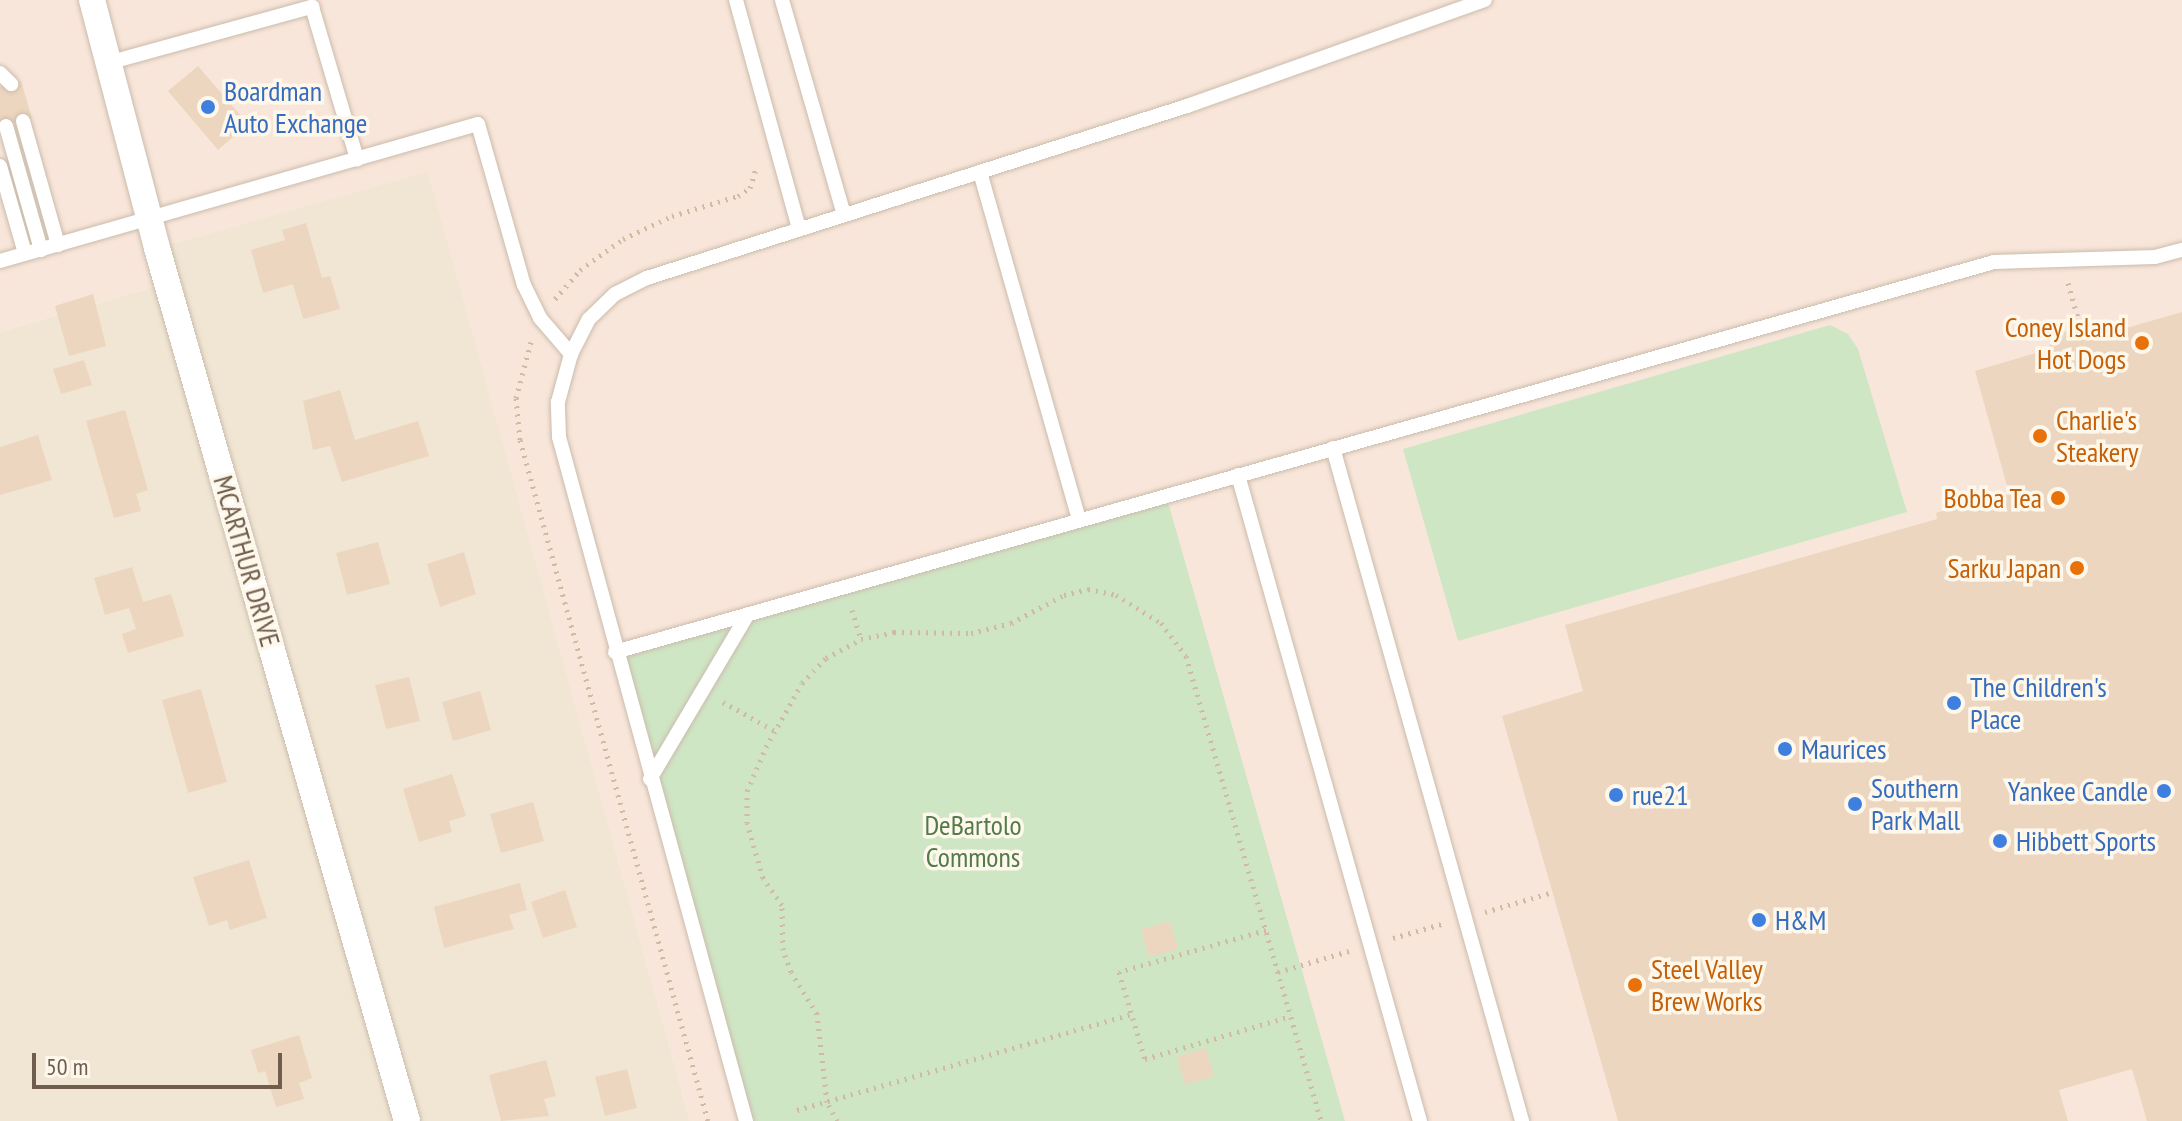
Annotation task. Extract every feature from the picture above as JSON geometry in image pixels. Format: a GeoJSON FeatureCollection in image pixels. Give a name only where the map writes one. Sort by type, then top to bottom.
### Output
{"type":"FeatureCollection","features":[{"type":"Feature","properties":{"kind":"street","name":"MCARTHUR DRIVE"},"geometry":{"type":"LineString","coordinates":[[92,0],[149,218],[407,1121]]}},
{"type":"Feature","properties":{"kind":"lane"},"geometry":{"type":"LineString","coordinates":[[736,0],[799,229]]}},
{"type":"Feature","properties":{"kind":"lane"},"geometry":{"type":"LineString","coordinates":[[782,0],[844,215]]}},
{"type":"Feature","properties":{"kind":"lane"},"geometry":{"type":"LineString","coordinates":[[746,1121],[615,652],[559,437],[558,402],[571,354],[589,319],[615,294],[647,278],[1327,59],[1485,0]]}},
{"type":"Feature","properties":{"kind":"lane"},"geometry":{"type":"LineString","coordinates":[[108,63],[312,7],[357,159]]}},
{"type":"Feature","properties":{"kind":"lane"},"geometry":{"type":"LineString","coordinates":[[23,121],[58,245]]}},
{"type":"Feature","properties":{"kind":"lane"},"geometry":{"type":"LineString","coordinates":[[0,261],[478,124],[524,285],[540,318],[571,354]]}},
{"type":"Feature","properties":{"kind":"lane"},"geometry":{"type":"LineString","coordinates":[[6,126],[41,250]]}},
{"type":"Feature","properties":{"kind":"lane"},"geometry":{"type":"LineString","coordinates":[[0,166],[25,253]]}},
{"type":"Feature","properties":{"kind":"lane"},"geometry":{"type":"LineString","coordinates":[[980,172],[1079,520]]}},
{"type":"Feature","properties":{"kind":"lane"},"geometry":{"type":"LineString","coordinates":[[615,652],[1994,262],[2155,257],[2182,250]]}},
{"type":"Feature","properties":{"kind":"lane"},"geometry":{"type":"LineString","coordinates":[[1333,448],[1522,1121]]}},
{"type":"Feature","properties":{"kind":"lane"},"geometry":{"type":"LineString","coordinates":[[1238,475],[1420,1121]]}},
{"type":"Feature","properties":{"kind":"lane"},"geometry":{"type":"LineString","coordinates":[[650,779],[748,614]]}},
{"type":"Feature","properties":{"kind":"path"},"geometry":{"type":"LineString","coordinates":[[580,270],[623,239],[672,216],[728,199]]}},
{"type":"Feature","properties":{"kind":"path"},"geometry":{"type":"LineString","coordinates":[[2062,258],[2080,325]]}},
{"type":"Feature","properties":{"kind":"path"},"geometry":{"type":"LineString","coordinates":[[524,359],[516,398],[520,440],[708,1121]]}},
{"type":"Feature","properties":{"kind":"path"},"geometry":{"type":"LineString","coordinates":[[845,587],[861,639]]}},
{"type":"Feature","properties":{"kind":"path"},"geometry":{"type":"LineString","coordinates":[[837,1121],[827,1102],[817,1014],[787,961],[782,905],[763,878],[747,823],[747,791],[775,731],[802,683],[826,658],[861,639],[894,632],[971,633],[1011,623],[1064,595],[1088,589],[1116,595],[1161,623],[1186,656],[1321,1121]]}},
{"type":"Feature","properties":{"kind":"path"},"geometry":{"type":"LineString","coordinates":[[702,690],[775,731]]}},
{"type":"Feature","properties":{"kind":"path"},"geometry":{"type":"LineString","coordinates":[[1278,972],[1553,892]]}},
{"type":"Feature","properties":{"kind":"path"},"geometry":{"type":"LineString","coordinates":[[1266,930],[1119,972],[1145,1059],[1291,1016]]}},
{"type":"Feature","properties":{"kind":"path"},"geometry":{"type":"LineString","coordinates":[[797,1110],[1132,1014]]}},
{"type":"Feature","properties":{"kind":"shaded area","name":"Southern Park Mall"},"geometry":{"type":"Polygon","coordinates":[[[0,0],[2182,0],[2182,1121],[690,1121],[428,172],[157,248],[167,283],[0,332],[0,0]]]}},
{"type":"Feature","properties":{"kind":"shaded area"},"geometry":{"type":"Polygon","coordinates":[[[428,171],[690,1121],[0,1121],[0,332],[167,283],[157,248],[428,171]]]}},
{"type":"Feature","properties":{"kind":"green space"},"geometry":{"type":"Polygon","coordinates":[[[1830,325],[1848,334],[1858,349],[1907,512],[1458,641],[1403,449],[1830,325]]]}},
{"type":"Feature","properties":{"kind":"green space","name":"DeBartolo Commons"},"geometry":{"type":"Polygon","coordinates":[[[1166,495],[1345,1121],[746,1121],[615,652],[1166,495]]]}},
{"type":"Feature","properties":{"kind":"building","name":"Boardman Auto Exchange"},"geometry":{"type":"Polygon","coordinates":[[[198,66],[248,124],[218,150],[168,91],[198,66]]]}},
{"type":"Feature","properties":{"kind":"building"},"geometry":{"type":"Polygon","coordinates":[[[21,81],[32,118],[0,127],[0,87],[21,81]]]}},
{"type":"Feature","properties":{"kind":"building"},"geometry":{"type":"Polygon","coordinates":[[[306,223],[322,278],[330,276],[340,309],[303,319],[293,284],[263,293],[251,250],[285,240],[282,230],[306,223]]]}},
{"type":"Feature","properties":{"kind":"building"},"geometry":{"type":"Polygon","coordinates":[[[93,294],[106,346],[69,356],[55,306],[93,294]]]}},
{"type":"Feature","properties":{"kind":"building","name":"Southern Park Mall"},"geometry":{"type":"Polygon","coordinates":[[[2182,312],[2182,1121],[2147,1121],[2132,1069],[2059,1090],[2068,1121],[1618,1121],[1502,716],[1583,691],[1565,625],[1937,519],[1936,513],[2009,493],[1975,371],[2046,350],[2058,335],[2080,325],[2106,322],[2123,329],[2182,312]]]}},
{"type":"Feature","properties":{"kind":"building"},"geometry":{"type":"Polygon","coordinates":[[[84,360],[92,385],[61,394],[53,369],[84,360]]]}},
{"type":"Feature","properties":{"kind":"building"},"geometry":{"type":"Polygon","coordinates":[[[340,390],[355,440],[418,421],[429,456],[342,482],[330,446],[313,450],[303,401],[340,390]]]}},
{"type":"Feature","properties":{"kind":"building"},"geometry":{"type":"Polygon","coordinates":[[[125,410],[148,490],[136,494],[141,511],[114,518],[86,421],[125,410]]]}},
{"type":"Feature","properties":{"kind":"building"},"geometry":{"type":"Polygon","coordinates":[[[38,435],[52,480],[0,495],[0,447],[38,435]]]}},
{"type":"Feature","properties":{"kind":"building"},"geometry":{"type":"Polygon","coordinates":[[[378,542],[390,584],[347,595],[336,553],[378,542]]]}},
{"type":"Feature","properties":{"kind":"building"},"geometry":{"type":"Polygon","coordinates":[[[464,552],[476,594],[440,607],[427,564],[464,552]]]}},
{"type":"Feature","properties":{"kind":"building"},"geometry":{"type":"Polygon","coordinates":[[[132,567],[143,602],[171,594],[184,636],[128,653],[122,634],[136,629],[129,608],[105,615],[94,578],[132,567]]]}},
{"type":"Feature","properties":{"kind":"building"},"geometry":{"type":"Polygon","coordinates":[[[409,677],[420,721],[386,729],[375,685],[409,677]]]}},
{"type":"Feature","properties":{"kind":"building"},"geometry":{"type":"Polygon","coordinates":[[[201,689],[227,782],[188,793],[162,700],[201,689]]]}},
{"type":"Feature","properties":{"kind":"building"},"geometry":{"type":"Polygon","coordinates":[[[480,691],[491,730],[453,741],[442,702],[480,691]]]}},
{"type":"Feature","properties":{"kind":"building"},"geometry":{"type":"Polygon","coordinates":[[[452,774],[466,816],[449,821],[452,832],[419,842],[403,789],[452,774]]]}},
{"type":"Feature","properties":{"kind":"building"},"geometry":{"type":"Polygon","coordinates":[[[533,802],[544,841],[501,853],[490,814],[533,802]]]}},
{"type":"Feature","properties":{"kind":"building"},"geometry":{"type":"Polygon","coordinates":[[[249,860],[267,918],[230,930],[227,920],[209,926],[193,877],[249,860]]]}},
{"type":"Feature","properties":{"kind":"building"},"geometry":{"type":"Polygon","coordinates":[[[520,883],[527,910],[509,915],[514,929],[444,948],[434,907],[520,883]]]}},
{"type":"Feature","properties":{"kind":"building"},"geometry":{"type":"Polygon","coordinates":[[[565,890],[577,927],[543,938],[531,902],[565,890]]]}},
{"type":"Feature","properties":{"kind":"building"},"geometry":{"type":"Polygon","coordinates":[[[1170,921],[1178,949],[1149,957],[1141,929],[1170,921]]]}},
{"type":"Feature","properties":{"kind":"building"},"geometry":{"type":"Polygon","coordinates":[[[299,1035],[312,1078],[299,1083],[304,1099],[276,1107],[265,1071],[258,1073],[251,1050],[299,1035]]]}},
{"type":"Feature","properties":{"kind":"building"},"geometry":{"type":"Polygon","coordinates":[[[1206,1048],[1214,1076],[1185,1085],[1177,1057],[1206,1048]]]}},
{"type":"Feature","properties":{"kind":"building"},"geometry":{"type":"Polygon","coordinates":[[[546,1060],[556,1096],[544,1099],[549,1116],[501,1121],[489,1075],[546,1060]]]}},
{"type":"Feature","properties":{"kind":"building"},"geometry":{"type":"Polygon","coordinates":[[[627,1069],[637,1108],[605,1116],[595,1077],[627,1069]]]}},
{"type":"Feature","properties":{"kind":"place","name":"Boardman Auto Exchange"},"geometry":{"type":"Point","coordinates":[208,107]}},
{"type":"Feature","properties":{"kind":"place","name":"Coney Island Hot Dogs"},"geometry":{"type":"Point","coordinates":[2142,343]}},
{"type":"Feature","properties":{"kind":"place","name":"Charlie's Steakery"},"geometry":{"type":"Point","coordinates":[2040,436]}},
{"type":"Feature","properties":{"kind":"place","name":"Bobba Tea"},"geometry":{"type":"Point","coordinates":[2058,498]}},
{"type":"Feature","properties":{"kind":"place","name":"Sarku Japan"},"geometry":{"type":"Point","coordinates":[2077,568]}},
{"type":"Feature","properties":{"kind":"place","name":"The Children's Place"},"geometry":{"type":"Point","coordinates":[1954,703]}},
{"type":"Feature","properties":{"kind":"place","name":"Maurices"},"geometry":{"type":"Point","coordinates":[1785,749]}},
{"type":"Feature","properties":{"kind":"place","name":"Yankee Candle"},"geometry":{"type":"Point","coordinates":[2164,791]}},
{"type":"Feature","properties":{"kind":"place","name":"rue21"},"geometry":{"type":"Point","coordinates":[1616,795]}},
{"type":"Feature","properties":{"kind":"place","name":"Southern Park Mall"},"geometry":{"type":"Point","coordinates":[1855,804]}},
{"type":"Feature","properties":{"kind":"place","name":"Hibbett Sports"},"geometry":{"type":"Point","coordinates":[2000,841]}},
{"type":"Feature","properties":{"kind":"place","name":"H&M"},"geometry":{"type":"Point","coordinates":[1759,920]}},
{"type":"Feature","properties":{"kind":"place","name":"Steel Valley Brew Works"},"geometry":{"type":"Point","coordinates":[1635,985]}}]}
